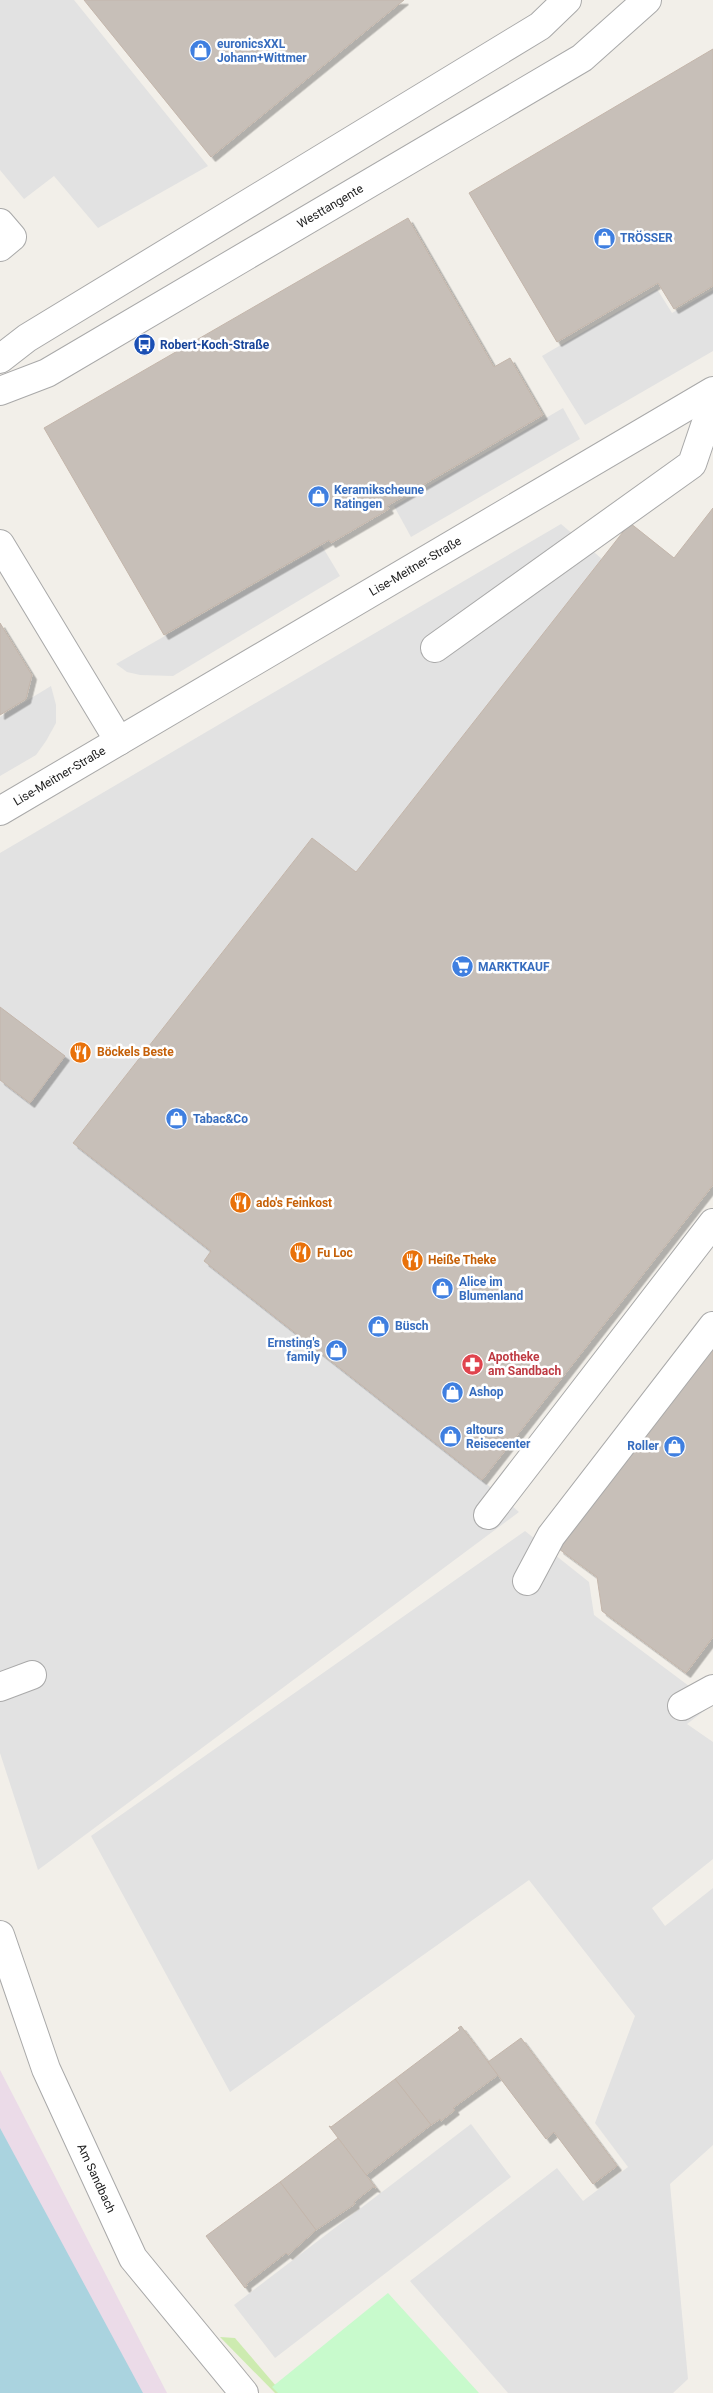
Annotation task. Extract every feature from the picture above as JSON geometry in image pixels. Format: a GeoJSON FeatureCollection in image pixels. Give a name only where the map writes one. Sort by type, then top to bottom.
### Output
{"type":"FeatureCollection","features":[{"type":"Feature","properties":{"kind":"street"},"geometry":{"type":"LineString","coordinates":[[0,359],[26,338],[540,26],[567,0]]}},
{"type":"Feature","properties":{"kind":"street","name":"Westtangente"},"geometry":{"type":"LineString","coordinates":[[0,391],[47,373],[582,58],[647,0]]}},
{"type":"Feature","properties":{"kind":"street"},"geometry":{"type":"LineString","coordinates":[[0,223],[12,237],[0,246]]}},
{"type":"Feature","properties":{"kind":"street","name":"Lise-Meitner-Straße"},"geometry":{"type":"LineString","coordinates":[[0,811],[713,391]]}},
{"type":"Feature","properties":{"kind":"street"},"geometry":{"type":"LineString","coordinates":[[434,648],[692,464],[713,402]]}},
{"type":"Feature","properties":{"kind":"street","name":"Lise-Meitner-Straße"},"geometry":{"type":"LineString","coordinates":[[0,544],[120,741]]}},
{"type":"Feature","properties":{"kind":"street"},"geometry":{"type":"LineString","coordinates":[[488,1515],[713,1223]]}},
{"type":"Feature","properties":{"kind":"street"},"geometry":{"type":"LineString","coordinates":[[527,1581],[551,1536],[713,1326]]}},
{"type":"Feature","properties":{"kind":"street"},"geometry":{"type":"LineString","coordinates":[[0,1687],[32,1675]]}},
{"type":"Feature","properties":{"kind":"street"},"geometry":{"type":"LineString","coordinates":[[682,1706],[713,1689]]}},
{"type":"Feature","properties":{"kind":"street","name":"Am Sandbach"},"geometry":{"type":"LineString","coordinates":[[0,1935],[46,2069],[133,2258],[244,2393]]}},
{"type":"Feature","properties":{"kind":"shaded area"},"geometry":{"type":"Polygon","coordinates":[[[0,0],[74,0],[208,166],[98,228],[54,176],[24,199],[0,170],[0,0]]]}},
{"type":"Feature","properties":{"kind":"shaded area"},"geometry":{"type":"Polygon","coordinates":[[[657,289],[672,313],[713,290],[713,351],[585,425],[542,356],[657,289]]]}},
{"type":"Feature","properties":{"kind":"shaded area"},"geometry":{"type":"Polygon","coordinates":[[[563,408],[580,439],[411,537],[394,506],[563,408]]]}},
{"type":"Feature","properties":{"kind":"shaded area"},"geometry":{"type":"Polygon","coordinates":[[[561,524],[602,559],[356,872],[311,839],[73,1143],[211,1251],[204,1261],[482,1480],[519,1512],[38,1870],[0,1753],[0,853],[561,524]]]}},
{"type":"Feature","properties":{"kind":"shaded area"},"geometry":{"type":"Polygon","coordinates":[[[322,546],[340,576],[173,676],[140,675],[127,672],[116,664],[322,546]]]}},
{"type":"Feature","properties":{"kind":"shaded area"},"geometry":{"type":"Polygon","coordinates":[[[51,686],[56,705],[56,723],[46,741],[36,755],[0,776],[0,717],[51,686]]]}},
{"type":"Feature","properties":{"kind":"shaded area"},"geometry":{"type":"Polygon","coordinates":[[[525,1531],[589,1582],[594,1615],[713,1704],[687,1724],[713,1742],[713,1859],[652,1908],[665,1926],[713,1888],[713,2145],[670,2184],[688,2379],[673,2393],[508,2393],[410,2281],[557,2168],[583,2201],[628,2167],[595,2123],[635,2016],[529,1880],[230,2092],[91,1836],[525,1531]]]}},
{"type":"Feature","properties":{"kind":"shaded area"},"geometry":{"type":"Polygon","coordinates":[[[0,2070],[167,2393],[0,2393],[0,2070]]]}},
{"type":"Feature","properties":{"kind":"shaded area"},"geometry":{"type":"Polygon","coordinates":[[[471,2124],[511,2177],[275,2358],[234,2305],[471,2124]]]}},
{"type":"Feature","properties":{"kind":"green space"},"geometry":{"type":"Polygon","coordinates":[[[388,2293],[479,2393],[278,2393],[272,2387],[388,2293]]]}},
{"type":"Feature","properties":{"kind":"green space"},"geometry":{"type":"Polygon","coordinates":[[[220,2337],[235,2338],[282,2393],[275,2393],[220,2337]]]}},
{"type":"Feature","properties":{"kind":"water"},"geometry":{"type":"Polygon","coordinates":[[[0,2128],[143,2393],[0,2393],[0,2128]]]}},
{"type":"Feature","properties":{"kind":"building"},"geometry":{"type":"Polygon","coordinates":[[[84,0],[404,0],[211,157],[84,0]]]}},
{"type":"Feature","properties":{"kind":"building","name":"TRÖSSER"},"geometry":{"type":"Polygon","coordinates":[[[713,49],[713,286],[674,309],[658,283],[557,342],[469,193],[713,49]]]}},
{"type":"Feature","properties":{"kind":"building"},"geometry":{"type":"Polygon","coordinates":[[[408,218],[494,367],[510,358],[543,415],[387,506],[389,509],[331,543],[329,540],[164,635],[44,428],[408,218]]]}},
{"type":"Feature","properties":{"kind":"building","name":"MARKTKAUF"},"geometry":{"type":"Polygon","coordinates":[[[713,508],[713,1185],[482,1480],[204,1261],[211,1251],[73,1143],[312,838],[356,872],[630,523],[674,558],[713,508]]]}},
{"type":"Feature","properties":{"kind":"building"},"geometry":{"type":"Polygon","coordinates":[[[0,623],[32,675],[26,699],[0,715],[0,623]]]}},
{"type":"Feature","properties":{"kind":"building"},"geometry":{"type":"Polygon","coordinates":[[[0,1007],[65,1056],[30,1103],[0,1080],[0,1007]]]}},
{"type":"Feature","properties":{"kind":"building","name":"Roller"},"geometry":{"type":"Polygon","coordinates":[[[713,1343],[713,1637],[686,1673],[602,1611],[597,1577],[559,1549],[713,1343]]]}},
{"type":"Feature","properties":{"kind":"building"},"geometry":{"type":"Polygon","coordinates":[[[461,2026],[498,2075],[453,2108],[455,2110],[441,2121],[440,2119],[431,2125],[395,2079],[460,2030],[458,2028],[461,2026]]]}},
{"type":"Feature","properties":{"kind":"building"},"geometry":{"type":"Polygon","coordinates":[[[521,2038],[617,2166],[593,2184],[554,2132],[546,2139],[488,2062],[521,2038]]]}},
{"type":"Feature","properties":{"kind":"building"},"geometry":{"type":"Polygon","coordinates":[[[395,2079],[431,2125],[366,2175],[329,2126],[331,2127],[395,2079]]]}},
{"type":"Feature","properties":{"kind":"building"},"geometry":{"type":"Polygon","coordinates":[[[338,2138],[376,2188],[373,2187],[354,2202],[355,2204],[316,2230],[280,2182],[338,2138]]]}},
{"type":"Feature","properties":{"kind":"building"},"geometry":{"type":"Polygon","coordinates":[[[280,2182],[316,2230],[288,2255],[286,2253],[246,2284],[245,2288],[206,2236],[280,2182]]]}},
{"type":"Feature","properties":{"kind":"place","name":"euronicsXXL Johann+Wittmer"},"geometry":{"type":"Point","coordinates":[201,51]}},
{"type":"Feature","properties":{"kind":"place","name":"TRÖSSER"},"geometry":{"type":"Point","coordinates":[604,238]}},
{"type":"Feature","properties":{"kind":"place","name":"Robert-Koch-Straße"},"geometry":{"type":"Point","coordinates":[144,345]}},
{"type":"Feature","properties":{"kind":"place","name":"Keramikscheune Ratingen"},"geometry":{"type":"Point","coordinates":[318,497]}},
{"type":"Feature","properties":{"kind":"place","name":"MARKTKAUF"},"geometry":{"type":"Point","coordinates":[462,967]}},
{"type":"Feature","properties":{"kind":"place","name":"Böckels Beste"},"geometry":{"type":"Point","coordinates":[81,1052]}},
{"type":"Feature","properties":{"kind":"place","name":"Tabac&Co"},"geometry":{"type":"Point","coordinates":[177,1119]}},
{"type":"Feature","properties":{"kind":"place","name":"ado's Feinkost"},"geometry":{"type":"Point","coordinates":[240,1203]}},
{"type":"Feature","properties":{"kind":"place","name":"Fu Loc"},"geometry":{"type":"Point","coordinates":[301,1253]}},
{"type":"Feature","properties":{"kind":"place","name":"Heiße Theke"},"geometry":{"type":"Point","coordinates":[412,1260]}},
{"type":"Feature","properties":{"kind":"place","name":"Alice im Blumenland"},"geometry":{"type":"Point","coordinates":[443,1289]}},
{"type":"Feature","properties":{"kind":"place","name":"Büsch"},"geometry":{"type":"Point","coordinates":[379,1326]}},
{"type":"Feature","properties":{"kind":"place","name":"Ernsting's family"},"geometry":{"type":"Point","coordinates":[336,1350]}},
{"type":"Feature","properties":{"kind":"place","name":"Apotheke am Sandbach"},"geometry":{"type":"Point","coordinates":[472,1364]}},
{"type":"Feature","properties":{"kind":"place","name":"Ashop"},"geometry":{"type":"Point","coordinates":[453,1392]}},
{"type":"Feature","properties":{"kind":"place","name":"altours Reisecenter"},"geometry":{"type":"Point","coordinates":[450,1437]}},
{"type":"Feature","properties":{"kind":"place","name":"Roller"},"geometry":{"type":"Point","coordinates":[675,1446]}}]}
